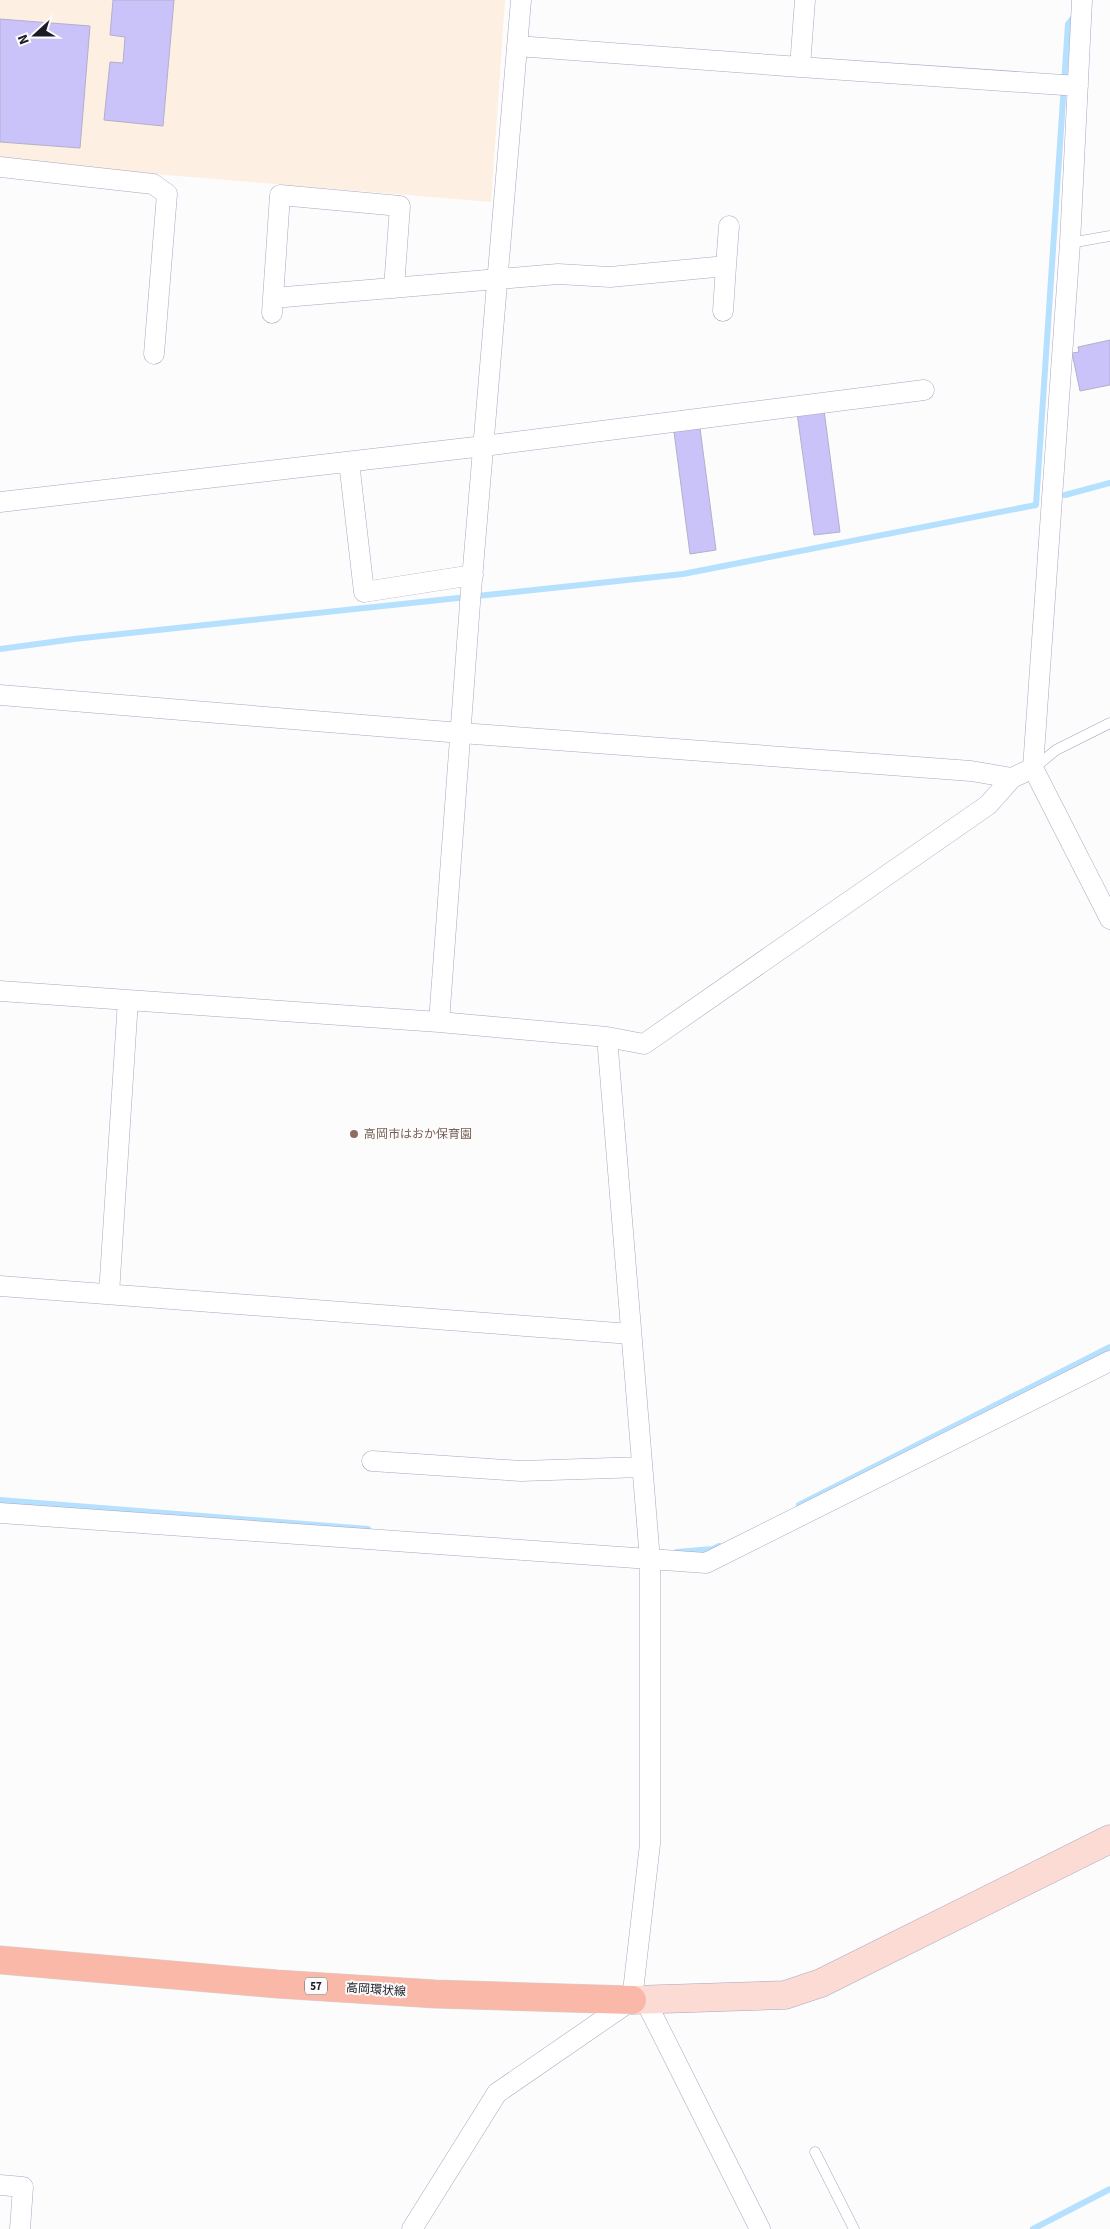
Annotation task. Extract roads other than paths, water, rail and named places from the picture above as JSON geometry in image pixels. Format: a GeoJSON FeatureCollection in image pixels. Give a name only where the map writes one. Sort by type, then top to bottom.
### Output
{"type":"FeatureCollection","features":[{"type":"Feature","properties":{"kind":"main road","name":"高岡環状線"},"geometry":{"type":"LineString","coordinates":[[0,1960],[277,1984],[435,1994],[638,2000]]}},
{"type":"Feature","properties":{"kind":"street"},"geometry":{"type":"LineString","coordinates":[[439,1022],[470,603],[521,0]]}},
{"type":"Feature","properties":{"kind":"street"},"geometry":{"type":"LineString","coordinates":[[800,67],[805,0]]}},
{"type":"Feature","properties":{"kind":"street"},"geometry":{"type":"LineString","coordinates":[[1082,0],[1057,463],[1033,768],[1110,919]]}},
{"type":"Feature","properties":{"kind":"street"},"geometry":{"type":"LineString","coordinates":[[517,46],[1078,86]]}},
{"type":"Feature","properties":{"kind":"street"},"geometry":{"type":"LineString","coordinates":[[0,167],[152,184],[166,194],[154,354]]}},
{"type":"Feature","properties":{"kind":"street"},"geometry":{"type":"LineString","coordinates":[[394,288],[400,206],[280,195],[272,305],[394,288],[558,274],[610,277],[726,266]]}},
{"type":"Feature","properties":{"kind":"street"},"geometry":{"type":"LineString","coordinates":[[724,311],[728,226]]}},
{"type":"Feature","properties":{"kind":"street"},"geometry":{"type":"LineString","coordinates":[[0,502],[484,446],[924,390]]}},
{"type":"Feature","properties":{"kind":"street"},"geometry":{"type":"LineString","coordinates":[[349,462],[364,592],[473,578]]}},
{"type":"Feature","properties":{"kind":"street"},"geometry":{"type":"LineString","coordinates":[[0,695],[461,733],[971,771],[1012,778]]}},
{"type":"Feature","properties":{"kind":"street"},"geometry":{"type":"LineString","coordinates":[[0,991],[439,1022],[607,1038],[644,1044],[988,805],[1012,778],[1033,768]]}},
{"type":"Feature","properties":{"kind":"street"},"geometry":{"type":"LineString","coordinates":[[109,1294],[128,1000]]}},
{"type":"Feature","properties":{"kind":"street"},"geometry":{"type":"LineString","coordinates":[[607,1038],[650,1558],[650,1844],[638,2000],[760,2229]]}},
{"type":"Feature","properties":{"kind":"street"},"geometry":{"type":"LineString","coordinates":[[0,1286],[631,1334]]}},
{"type":"Feature","properties":{"kind":"street"},"geometry":{"type":"LineString","coordinates":[[0,1513],[706,1563],[1110,1361]]}},
{"type":"Feature","properties":{"kind":"street"},"geometry":{"type":"LineString","coordinates":[[372,1461],[521,1471],[642,1467]]}},
{"type":"Feature","properties":{"kind":"street"},"geometry":{"type":"LineString","coordinates":[[412,2229],[497,2094],[638,2000],[785,1995],[821,1983],[1110,1839]]}},
{"type":"Feature","properties":{"kind":"street"},"geometry":{"type":"LineString","coordinates":[[0,2185],[23,2187],[20,2229]]}},
{"type":"Feature","properties":{"kind":"lane"},"geometry":{"type":"LineString","coordinates":[[1070,243],[1110,236]]}},
{"type":"Feature","properties":{"kind":"lane"},"geometry":{"type":"LineString","coordinates":[[1033,768],[1056,750],[1110,723]]}},
{"type":"Feature","properties":{"kind":"lane"},"geometry":{"type":"LineString","coordinates":[[815,2152],[854,2229]]}},
{"type":"Feature","properties":{"kind":"waterway"},"geometry":{"type":"LineString","coordinates":[[0,649],[74,639],[683,574],[1036,505],[1068,24],[1076,14]]}},
{"type":"Feature","properties":{"kind":"waterway"},"geometry":{"type":"LineString","coordinates":[[1065,495],[1110,483]]}},
{"type":"Feature","properties":{"kind":"waterway"},"geometry":{"type":"LineString","coordinates":[[799,1505],[1110,1347]]}},
{"type":"Feature","properties":{"kind":"waterway"},"geometry":{"type":"LineString","coordinates":[[0,1500],[368,1529]]}},
{"type":"Feature","properties":{"kind":"waterway"},"geometry":{"type":"LineString","coordinates":[[677,1552],[713,1549],[719,1546]]}},
{"type":"Feature","properties":{"kind":"waterway"},"geometry":{"type":"LineString","coordinates":[[1033,2229],[1110,2189]]}},
{"type":"Feature","properties":{"kind":"place","name":"高岡市はおか保育園"},"geometry":{"type":"Point","coordinates":[354,1134]}}]}
